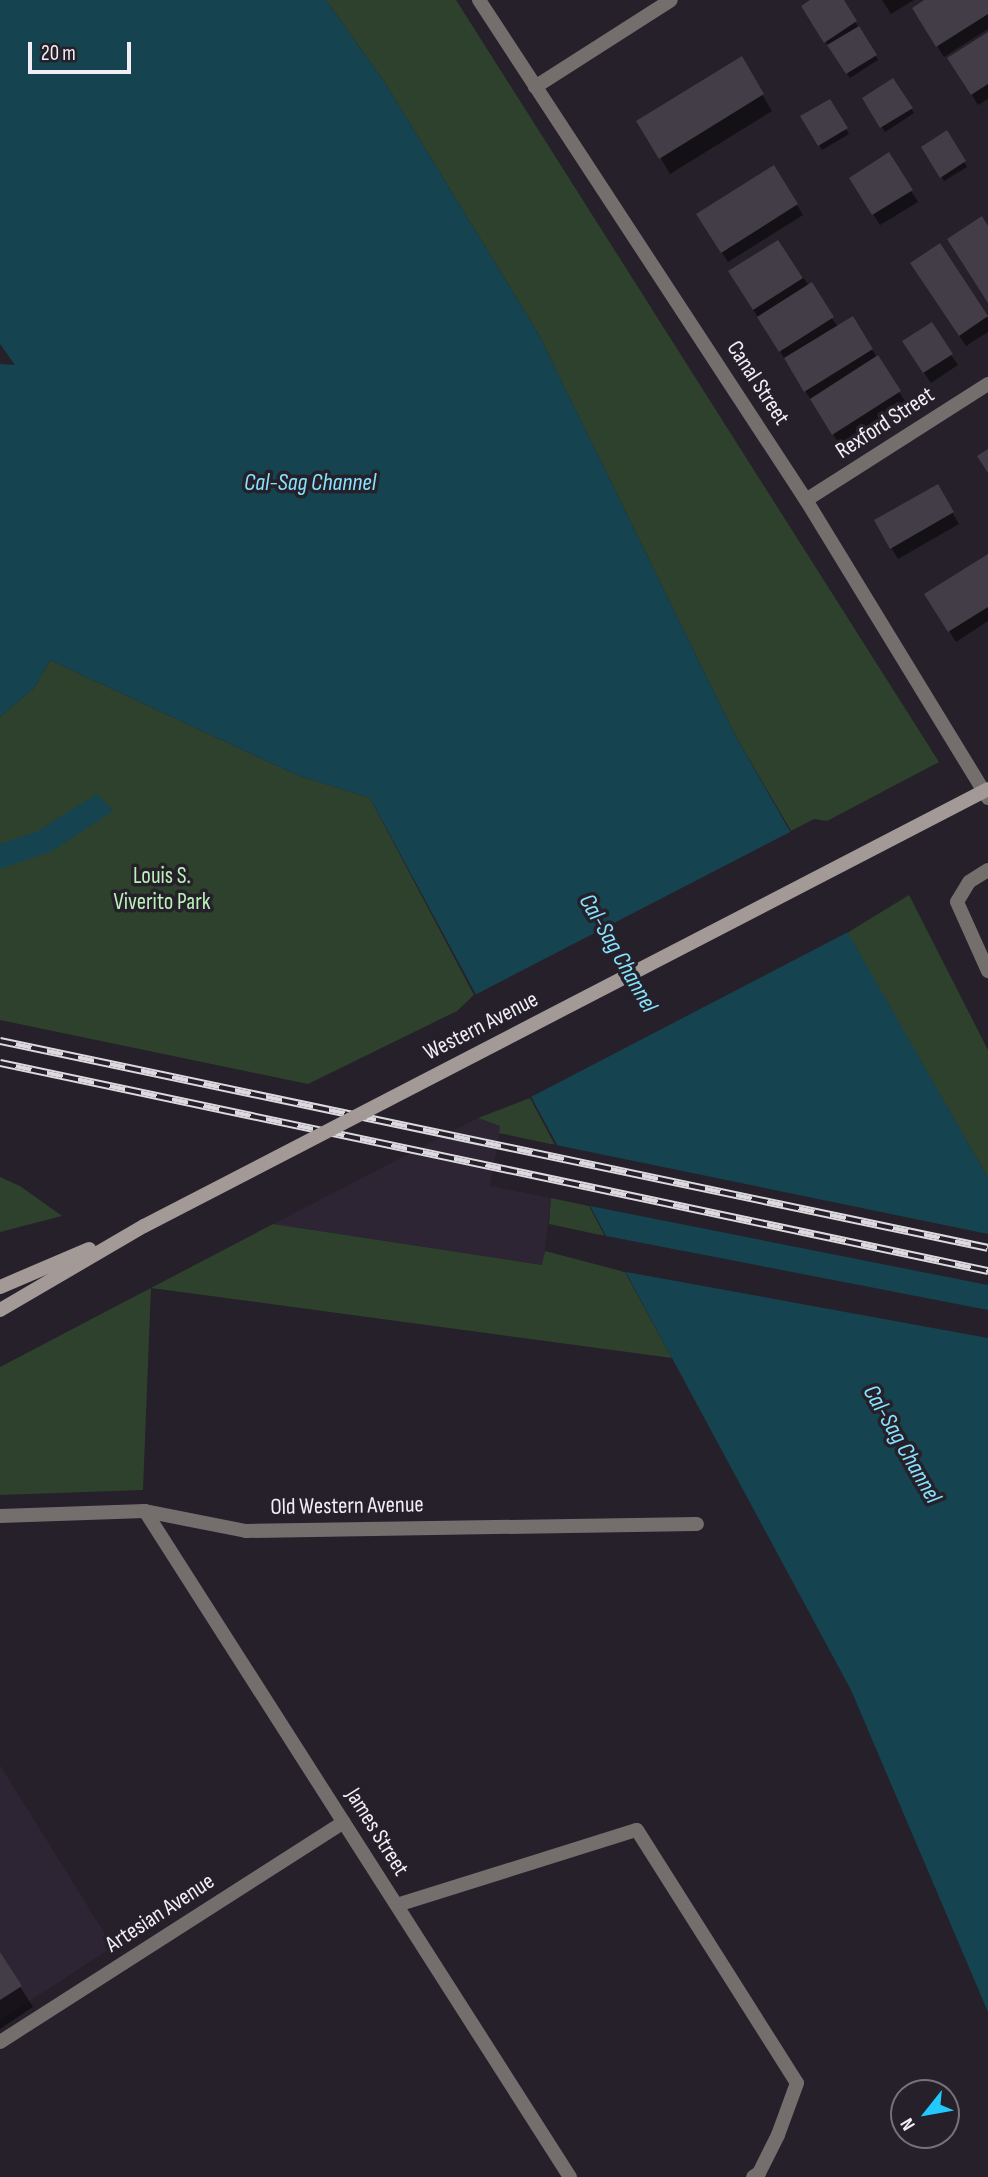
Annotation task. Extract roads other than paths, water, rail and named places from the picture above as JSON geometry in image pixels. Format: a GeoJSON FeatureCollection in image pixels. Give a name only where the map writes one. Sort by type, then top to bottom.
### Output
{"type":"FeatureCollection","features":[{"type":"Feature","properties":{"kind":"main road","name":"Western Avenue"},"geometry":{"type":"LineString","coordinates":[[5,1308],[144,1226],[988,789]]}},
{"type":"Feature","properties":{"kind":"main road"},"geometry":{"type":"LineString","coordinates":[[0,1287],[144,1226]]}},
{"type":"Feature","properties":{"kind":"street","name":"Canal Street"},"geometry":{"type":"LineString","coordinates":[[479,0],[807,500],[988,798]]}},
{"type":"Feature","properties":{"kind":"street"},"geometry":{"type":"LineString","coordinates":[[535,87],[671,0]]}},
{"type":"Feature","properties":{"kind":"street","name":"Rexford Street"},"geometry":{"type":"LineString","coordinates":[[807,500],[988,384]]}},
{"type":"Feature","properties":{"kind":"street"},"geometry":{"type":"LineString","coordinates":[[988,870],[969,882],[957,902],[988,971]]}},
{"type":"Feature","properties":{"kind":"street","name":"Old Western Avenue"},"geometry":{"type":"LineString","coordinates":[[0,1516],[145,1511],[246,1531],[697,1524]]}},
{"type":"Feature","properties":{"kind":"street","name":"James Street"},"geometry":{"type":"LineString","coordinates":[[145,1511],[570,2177]]}},
{"type":"Feature","properties":{"kind":"street","name":"Artesian Avenue"},"geometry":{"type":"LineString","coordinates":[[0,2042],[344,1822]]}},
{"type":"Feature","properties":{"kind":"street"},"geometry":{"type":"LineString","coordinates":[[397,1905],[637,1830],[797,2083],[778,2135],[759,2173],[753,2177]]}},
{"type":"Feature","properties":{"kind":"water","name":"Cal-Sag Channel"},"geometry":{"type":"Polygon","coordinates":[[[0,0],[326,0],[385,83],[538,333],[735,735],[988,1178],[988,2012],[851,1690],[370,798],[297,775],[50,660],[34,688],[0,717],[0,364],[15,365],[0,344],[0,0]]]}},
{"type":"Feature","properties":{"kind":"water"},"geometry":{"type":"Polygon","coordinates":[[[97,794],[113,811],[52,851],[0,869],[0,844],[36,832],[97,794]]]}},
{"type":"Feature","properties":{"kind":"railway"},"geometry":{"type":"LineString","coordinates":[[0,1041],[988,1248]]}},
{"type":"Feature","properties":{"kind":"railway"},"geometry":{"type":"LineString","coordinates":[[0,1063],[988,1271]]}},
{"type":"Feature","properties":{"kind":"park label","name":"Louis S. Viverito Park"},"geometry":{"type":"Point","coordinates":[162,889]}}]}
